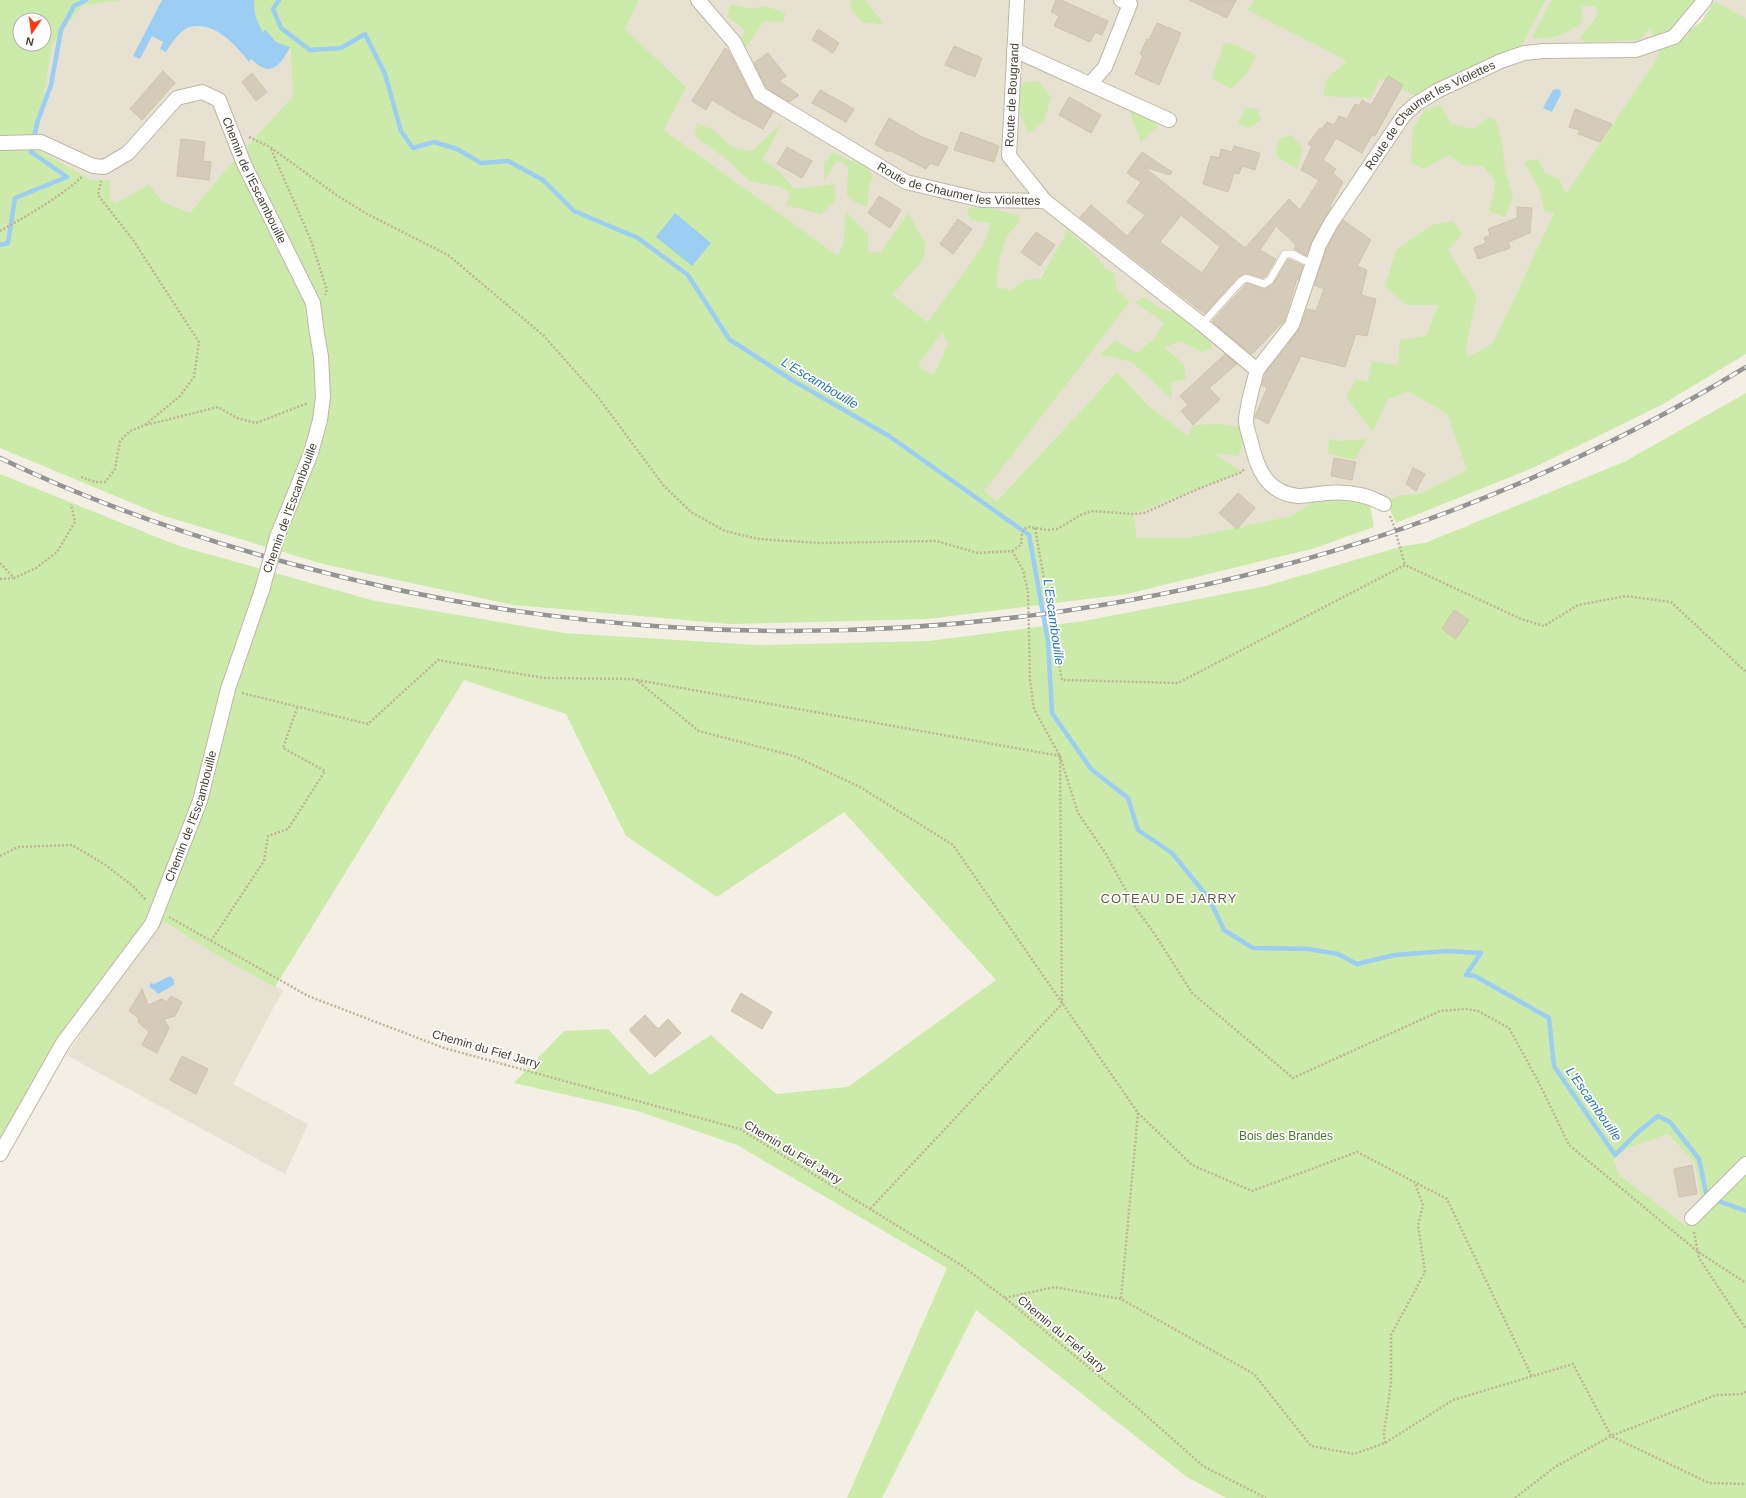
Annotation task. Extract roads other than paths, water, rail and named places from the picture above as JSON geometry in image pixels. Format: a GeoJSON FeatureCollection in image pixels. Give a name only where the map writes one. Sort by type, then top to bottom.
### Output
{"type":"FeatureCollection","features":[{"type":"Feature","properties":{"kind":"street","name":"Route de Chaumet les Violettes"},"geometry":{"type":"LineString","coordinates":[[698,0],[734,42],[760,94],[906,182],[982,200],[1045,201],[1202,324],[1257,370]]}},
{"type":"Feature","properties":{"kind":"street","name":"Route de Bougrand"},"geometry":{"type":"LineString","coordinates":[[1017,0],[1009,156],[1045,201]]}},
{"type":"Feature","properties":{"kind":"street"},"geometry":{"type":"LineString","coordinates":[[1091,83],[1105,67],[1130,4],[1121,0]]}},
{"type":"Feature","properties":{"kind":"street","name":"Route de Chaumet les Violettes"},"geometry":{"type":"LineString","coordinates":[[1384,504],[1364,495],[1332,493],[1300,496],[1287,494],[1277,490],[1266,480],[1259,469],[1254,456],[1246,422],[1257,370],[1292,325],[1319,245],[1331,223],[1404,115],[1416,104],[1437,91],[1501,61],[1524,53],[1544,51],[1636,50],[1674,37],[1705,0]]}},
{"type":"Feature","properties":{"kind":"street"},"geometry":{"type":"LineString","coordinates":[[1014,50],[1091,83],[1169,120]]}},
{"type":"Feature","properties":{"kind":"street","name":"Chemin de l'Escambouille"},"geometry":{"type":"LineString","coordinates":[[0,143],[41,142],[99,167],[128,153],[177,98],[202,92],[219,100],[244,164],[312,303],[322,356],[323,397],[320,420],[311,453],[277,537],[262,590],[228,689],[200,801],[152,924],[63,1043],[0,1154]]}},
{"type":"Feature","properties":{"kind":"street"},"geometry":{"type":"LineString","coordinates":[[1692,1218],[1746,1164]]}},
{"type":"Feature","properties":{"kind":"lane"},"geometry":{"type":"LineString","coordinates":[[1202,324],[1241,281],[1246,278],[1264,284],[1270,280],[1285,254],[1292,254],[1312,264]]}},
{"type":"Feature","properties":{"kind":"water"},"geometry":{"type":"Polygon","coordinates":[[[162,0],[254,0],[254,9],[263,32],[265,29],[276,42],[290,47],[277,66],[269,69],[264,68],[251,59],[249,62],[231,41],[216,31],[207,27],[199,26],[190,27],[183,31],[176,37],[166,52],[160,49],[163,42],[152,36],[140,59],[133,56],[162,0]]]}},
{"type":"Feature","properties":{"kind":"water"},"geometry":{"type":"Polygon","coordinates":[[[1553,90],[1560,90],[1561,94],[1552,112],[1543,108],[1553,90]]]}},
{"type":"Feature","properties":{"kind":"water"},"geometry":{"type":"Polygon","coordinates":[[[675,213],[711,243],[692,266],[656,237],[675,213]]]}},
{"type":"Feature","properties":{"kind":"water"},"geometry":{"type":"Polygon","coordinates":[[[170,976],[174,980],[174,985],[158,994],[149,987],[151,983],[154,984],[170,976]]]}},
{"type":"Feature","properties":{"kind":"waterway","name":"L'Escambouille"},"geometry":{"type":"LineString","coordinates":[[0,245],[8,243],[15,198],[67,177],[31,152],[37,123],[51,85],[61,30],[74,6],[86,0]]}},
{"type":"Feature","properties":{"kind":"waterway","name":"L'Escambouille"},"geometry":{"type":"LineString","coordinates":[[279,0],[273,9],[281,28],[310,50],[341,48],[365,34],[385,74],[401,131],[413,148],[434,142],[457,149],[481,163],[508,161],[543,180],[574,211],[638,238],[688,275],[729,339],[792,380],[889,436],[1029,535],[1048,641],[1052,713],[1091,769],[1128,798],[1138,830],[1172,853],[1210,900],[1224,930],[1253,948],[1308,949],[1338,954],[1357,964],[1394,955],[1447,951],[1481,953],[1466,975],[1475,976],[1549,1018],[1554,1066],[1615,1155],[1637,1133],[1658,1116],[1670,1122],[1699,1159],[1707,1197],[1746,1211]]}},
{"type":"Feature","properties":{"kind":"railway"},"geometry":{"type":"LineString","coordinates":[[0,458],[71,490],[143,518],[255,554],[292,564],[477,605],[664,627],[852,630],[1040,614],[1225,580],[1405,528],[1579,456],[1746,367]]}},
{"type":"Feature","properties":{"kind":"district","name":"COTEAU DE JARRY"},"geometry":{"type":"Point","coordinates":[1169,898]}},
{"type":"Feature","properties":{"kind":"park label","name":"Bois des Brandes"},"geometry":{"type":"Point","coordinates":[1286,1136]}}]}
